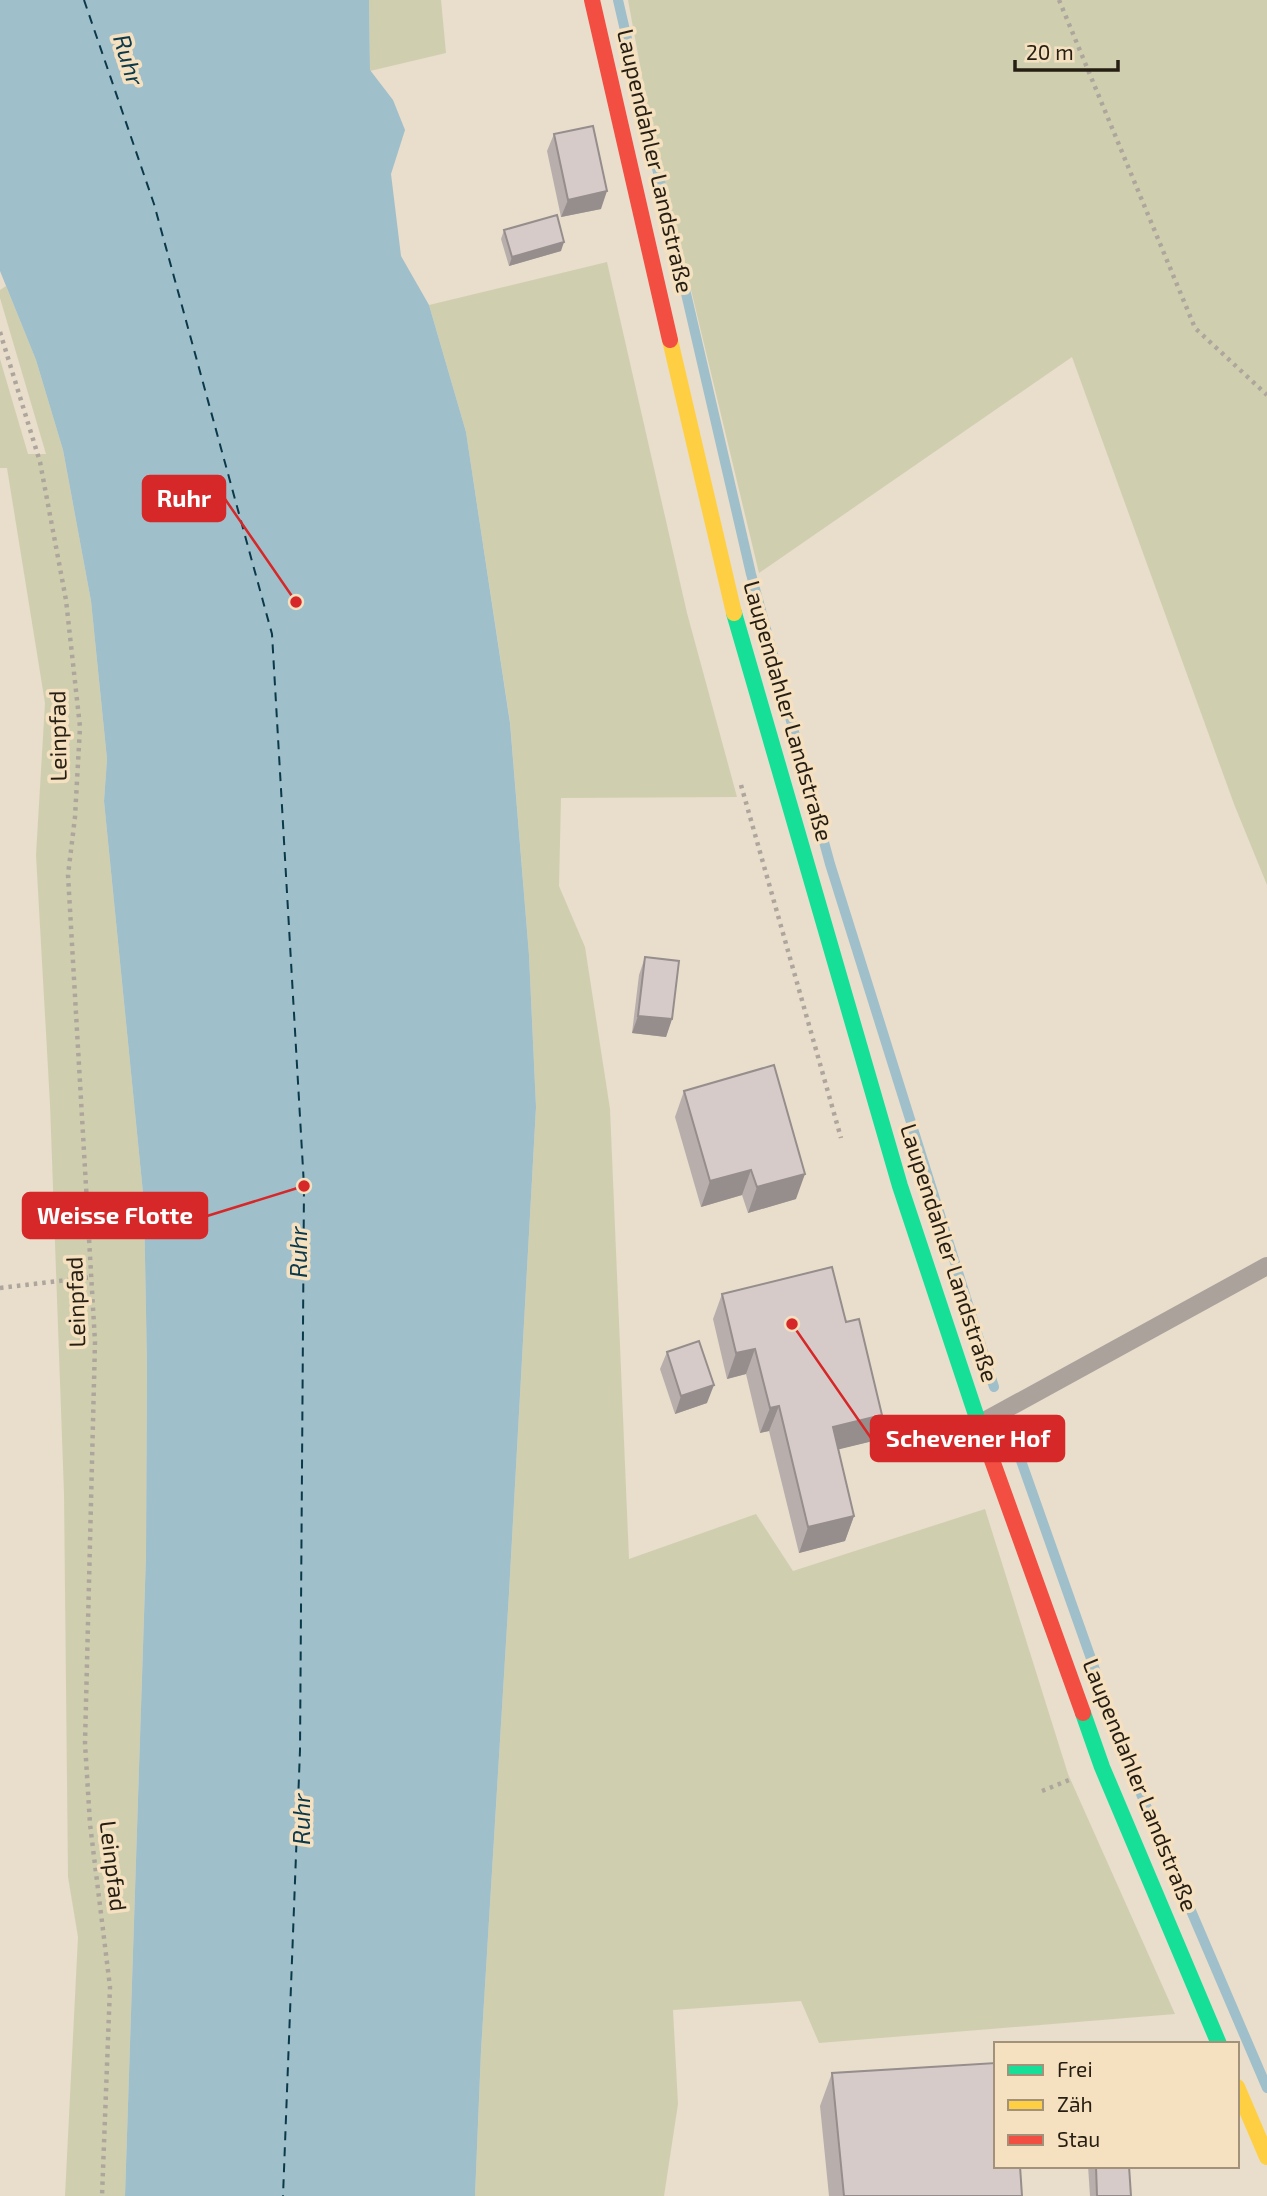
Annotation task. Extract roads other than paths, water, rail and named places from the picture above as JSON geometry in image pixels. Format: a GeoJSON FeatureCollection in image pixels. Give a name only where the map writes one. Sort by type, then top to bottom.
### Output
{"type":"FeatureCollection","features":[{"type":"Feature","properties":{"kind":"main road","name":"Laupendahler Landstraße"},"geometry":{"type":"LineString","coordinates":[[592,0],[728,591],[900,1186],[979,1424],[1102,1767],[1218,2042]]}},
{"type":"Feature","properties":{"kind":"main road"},"geometry":{"type":"LineString","coordinates":[[1239,2092],[1267,2157]]}},
{"type":"Feature","properties":{"kind":"lane","name":"Laupendahler Landstraße"},"geometry":{"type":"LineString","coordinates":[[979,1424],[1267,1266]]}},
{"type":"Feature","properties":{"kind":"water"},"geometry":{"type":"Polygon","coordinates":[[[0,0],[369,0],[370,70],[393,100],[405,130],[391,174],[401,256],[429,305],[466,432],[510,723],[529,955],[536,1107],[481,2051],[475,2196],[125,2196],[146,1555],[144,1203],[104,801],[107,759],[91,601],[63,450],[36,360],[0,271],[0,0]]]}},
{"type":"Feature","properties":{"kind":"waterway"},"geometry":{"type":"LineString","coordinates":[[618,0],[751,574],[830,864],[994,1387]]}},
{"type":"Feature","properties":{"kind":"waterway"},"geometry":{"type":"LineString","coordinates":[[1013,1438],[1129,1766],[1267,2088]]}},
{"type":"Feature","properties":{"kind":"place","name":"Ruhr"},"geometry":{"type":"Point","coordinates":[296,602]}},
{"type":"Feature","properties":{"kind":"place","name":"Weisse Flotte"},"geometry":{"type":"Point","coordinates":[304,1186]}},
{"type":"Feature","properties":{"kind":"place","name":"Schevener Hof"},"geometry":{"type":"Point","coordinates":[792,1324]}}]}
